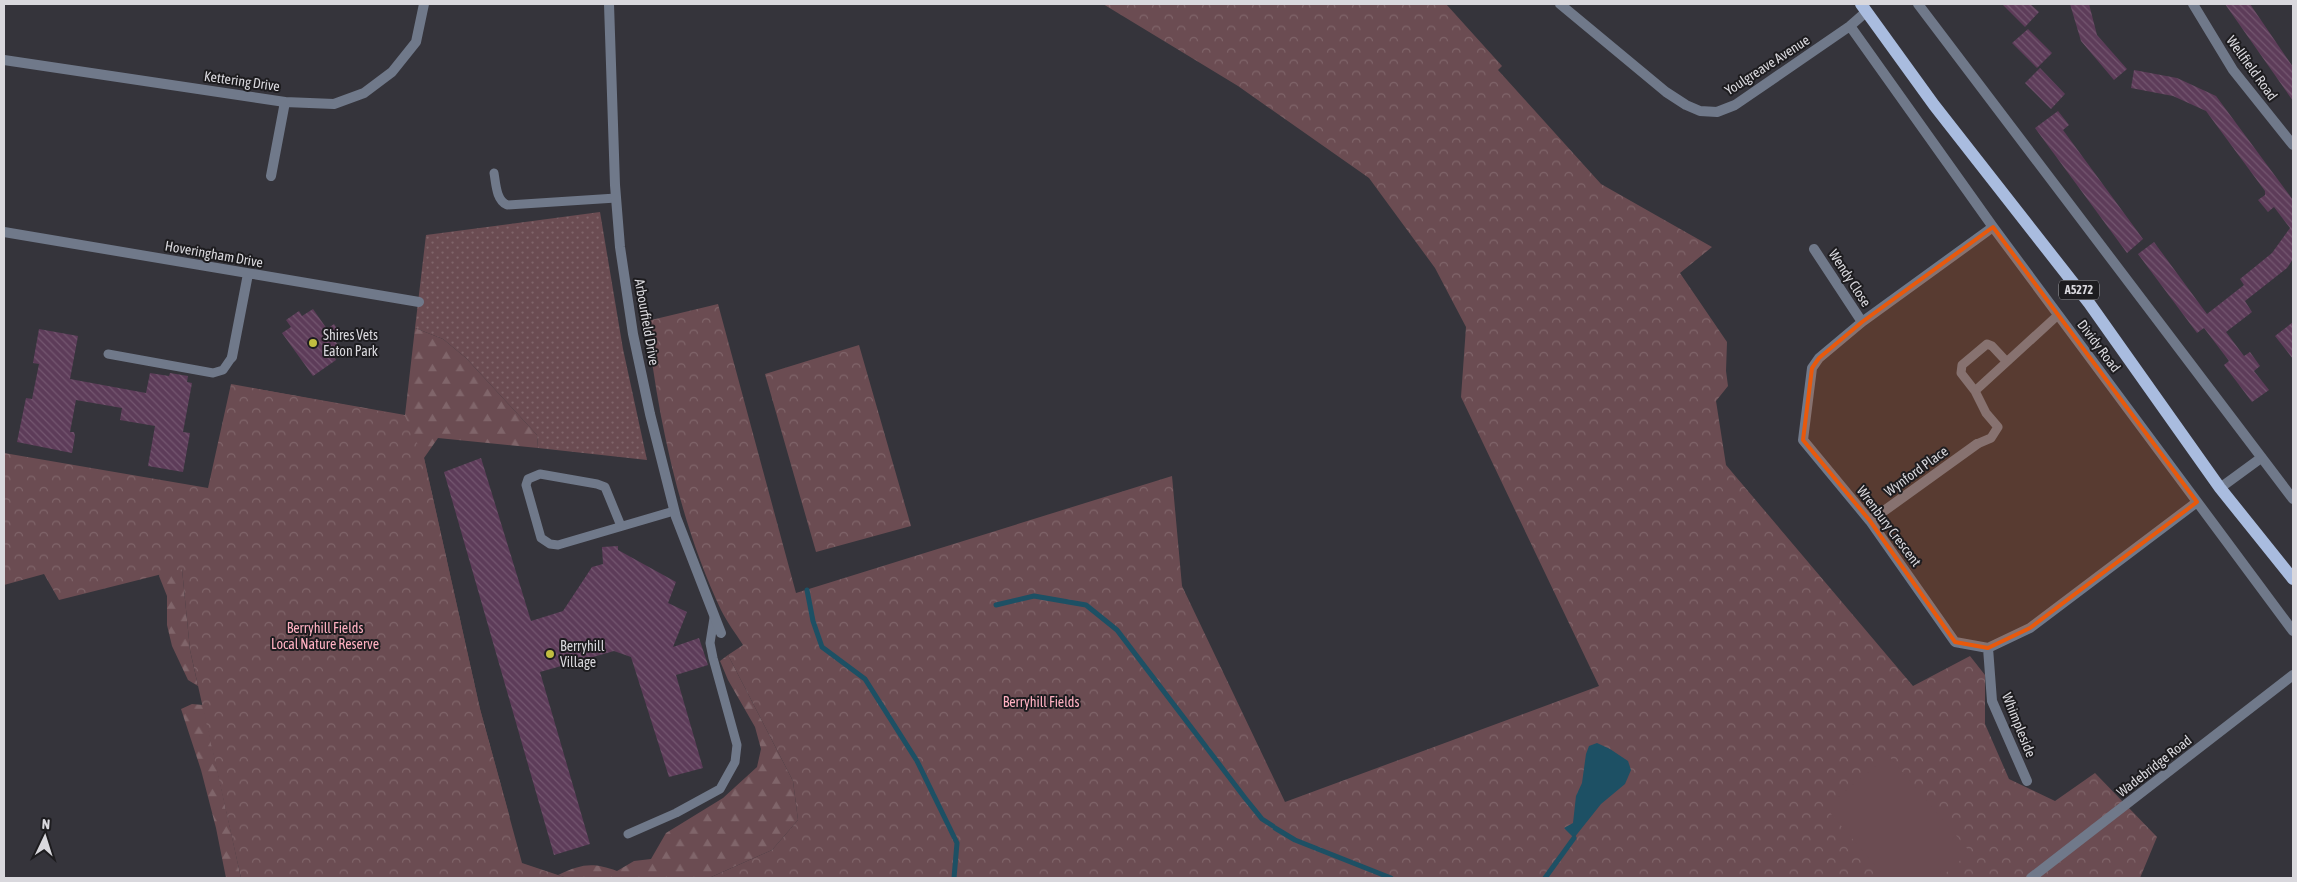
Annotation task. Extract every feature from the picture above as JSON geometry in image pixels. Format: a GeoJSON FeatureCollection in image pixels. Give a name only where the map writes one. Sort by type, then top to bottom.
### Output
{"type":"FeatureCollection","features":[{"type":"Feature","properties":{"kind":"main road","name":"Dividy Road"},"geometry":{"type":"LineString","coordinates":[[1864,8],[1934,105],[2090,303],[2220,488],[2293,579]]}},
{"type":"Feature","properties":{"kind":"street","name":"Kettering Drive"},"geometry":{"type":"LineString","coordinates":[[4,60],[285,102],[334,104],[364,93],[392,72],[416,42],[424,4]]}},
{"type":"Feature","properties":{"kind":"street","name":"Arbourfield Drive"},"geometry":{"type":"LineString","coordinates":[[609,4],[616,198],[620,247],[633,334],[650,414],[674,510],[721,633]]}},
{"type":"Feature","properties":{"kind":"street","name":"Youlgreave Avenue"},"geometry":{"type":"LineString","coordinates":[[1560,4],[1666,92],[1686,105],[1700,111],[1717,112],[1735,105],[1850,26],[1864,8]]}},
{"type":"Feature","properties":{"kind":"street"},"geometry":{"type":"LineString","coordinates":[[1918,4],[2293,498]]}},
{"type":"Feature","properties":{"kind":"street","name":"Wellfield Road"},"geometry":{"type":"LineString","coordinates":[[2193,4],[2234,70],[2293,145]]}},
{"type":"Feature","properties":{"kind":"street","name":"Dividy Road"},"geometry":{"type":"LineString","coordinates":[[1850,26],[1993,227],[2293,631]]}},
{"type":"Feature","properties":{"kind":"street"},"geometry":{"type":"LineString","coordinates":[[271,176],[285,102]]}},
{"type":"Feature","properties":{"kind":"street","name":"Wrenbury Crescent"},"geometry":{"type":"LineString","coordinates":[[1988,648],[1956,642],[1870,521],[1804,440],[1812,368],[1819,358],[1862,322],[1993,227]]}},
{"type":"Feature","properties":{"kind":"street","name":"Hoveringham Drive"},"geometry":{"type":"LineString","coordinates":[[4,232],[419,302]]}},
{"type":"Feature","properties":{"kind":"street","name":"Wendy Close"},"geometry":{"type":"LineString","coordinates":[[1814,249],[1862,322]]}},
{"type":"Feature","properties":{"kind":"street"},"geometry":{"type":"LineString","coordinates":[[232,357],[248,274]]}},
{"type":"Feature","properties":{"kind":"street","name":"Wynford Place"},"geometry":{"type":"LineString","coordinates":[[1870,521],[1977,444]]}},
{"type":"Feature","properties":{"kind":"street"},"geometry":{"type":"LineString","coordinates":[[2220,488],[2261,458]]}},
{"type":"Feature","properties":{"kind":"street"},"geometry":{"type":"LineString","coordinates":[[1988,648],[2030,628],[2197,502]]}},
{"type":"Feature","properties":{"kind":"street","name":"Whimpleside"},"geometry":{"type":"LineString","coordinates":[[1988,648],[1992,701],[2027,781]]}},
{"type":"Feature","properties":{"kind":"street","name":"Wadebridge Road"},"geometry":{"type":"LineString","coordinates":[[2031,878],[2293,675]]}},
{"type":"Feature","properties":{"kind":"lane"},"geometry":{"type":"LineString","coordinates":[[494,173],[499,197],[502,202],[508,205],[616,198]]}},
{"type":"Feature","properties":{"kind":"lane"},"geometry":{"type":"LineString","coordinates":[[1975,391],[2058,314]]}},
{"type":"Feature","properties":{"kind":"lane"},"geometry":{"type":"LineString","coordinates":[[1977,444],[1991,438],[1998,427],[1986,413],[1975,391],[1961,373],[1962,365],[1987,344],[1992,346],[2006,361]]}},
{"type":"Feature","properties":{"kind":"lane"},"geometry":{"type":"LineString","coordinates":[[108,354],[213,373],[223,370],[232,357]]}},
{"type":"Feature","properties":{"kind":"lane"},"geometry":{"type":"LineString","coordinates":[[621,526],[605,487],[540,474],[528,479],[526,485],[541,538],[550,544],[558,544],[621,526],[674,510]]}},
{"type":"Feature","properties":{"kind":"lane"},"geometry":{"type":"LineString","coordinates":[[628,834],[676,813],[720,789],[729,777],[735,762],[737,745],[710,643],[714,618]]}},
{"type":"Feature","properties":{"kind":"highlighted area"},"geometry":{"type":"Polygon","coordinates":[[[1993,227],[2197,502],[2030,628],[1988,648],[1955,642],[1870,521],[1803,440],[1812,368],[1819,358],[1862,322],[1993,227]]]}},
{"type":"Feature","properties":{"kind":"green space","name":"Berryhill Fields"},"geometry":{"type":"Polygon","coordinates":[[[1103,4],[1446,4],[1502,66],[1498,70],[1601,184],[1712,247],[1680,273],[1727,342],[1726,371],[1728,386],[1716,401],[1726,465],[1913,686],[1970,656],[1985,675],[1985,724],[2009,779],[2055,801],[2095,773],[2157,837],[2140,878],[709,878],[772,850],[798,820],[793,781],[728,655],[743,645],[721,610],[706,577],[682,506],[664,431],[651,357],[647,321],[718,304],[796,593],[1172,476],[1182,586],[1285,802],[1599,686],[1461,397],[1466,327],[1435,268],[1369,178],[1238,86],[1103,4]]]}},
{"type":"Feature","properties":{"kind":"green space"},"geometry":{"type":"Polygon","coordinates":[[[600,212],[623,349],[647,460],[538,448],[537,435],[466,358],[443,339],[415,328],[426,235],[600,212]]]}},
{"type":"Feature","properties":{"kind":"green space"},"geometry":{"type":"Polygon","coordinates":[[[415,328],[443,339],[466,358],[537,435],[538,448],[438,438],[424,458],[480,709],[510,818],[252,388],[405,415],[415,328]]]}},
{"type":"Feature","properties":{"kind":"green space"},"geometry":{"type":"Polygon","coordinates":[[[859,345],[911,526],[816,552],[765,374],[859,345]]]}},
{"type":"Feature","properties":{"kind":"green space","name":"Berryhill Fields Local Nature Reserve"},"geometry":{"type":"Polygon","coordinates":[[[231,384],[405,416],[424,458],[480,709],[522,863],[567,878],[241,878],[190,650],[182,569],[59,600],[44,574],[4,585],[4,453],[208,488],[231,384]]]}},
{"type":"Feature","properties":{"kind":"green space"},"geometry":{"type":"Polygon","coordinates":[[[161,566],[182,569],[190,650],[198,686],[188,680],[172,646],[167,625],[167,596],[159,576],[161,566]]]}},
{"type":"Feature","properties":{"kind":"green space"},"geometry":{"type":"Polygon","coordinates":[[[728,655],[793,781],[798,820],[772,850],[709,878],[567,878],[558,875],[574,868],[594,865],[617,871],[634,861],[651,859],[666,833],[723,798],[757,767],[761,749],[755,727],[728,680],[720,661],[728,655]]]}},
{"type":"Feature","properties":{"kind":"green space"},"geometry":{"type":"Polygon","coordinates":[[[192,704],[203,705],[241,878],[226,878],[216,828],[201,770],[181,709],[192,704]]]}},
{"type":"Feature","properties":{"kind":"green space"},"geometry":{"type":"Polygon","coordinates":[[[1888,755],[1970,852],[1940,878],[1886,878],[1826,808],[1888,755]]]}},
{"type":"Feature","properties":{"kind":"water"},"geometry":{"type":"Polygon","coordinates":[[[1597,743],[1628,761],[1631,770],[1625,784],[1601,804],[1574,838],[1564,828],[1573,823],[1576,796],[1582,783],[1586,754],[1589,746],[1597,743]]]}},
{"type":"Feature","properties":{"kind":"building"},"geometry":{"type":"Polygon","coordinates":[[[2002,4],[2030,4],[2039,12],[2025,27],[2002,4]]]}},
{"type":"Feature","properties":{"kind":"building"},"geometry":{"type":"Polygon","coordinates":[[[2070,4],[2089,4],[2097,35],[2127,69],[2114,80],[2081,41],[2070,4]]]}},
{"type":"Feature","properties":{"kind":"building"},"geometry":{"type":"Polygon","coordinates":[[[2225,4],[2250,4],[2293,67],[2293,101],[2225,4]]]}},
{"type":"Feature","properties":{"kind":"building"},"geometry":{"type":"Polygon","coordinates":[[[2028,29],[2052,53],[2037,68],[2012,43],[2028,29]]]}},
{"type":"Feature","properties":{"kind":"building"},"geometry":{"type":"Polygon","coordinates":[[[2040,68],[2065,94],[2051,109],[2025,83],[2040,68]]]}},
{"type":"Feature","properties":{"kind":"building"},"geometry":{"type":"Polygon","coordinates":[[[2134,70],[2177,78],[2216,96],[2293,200],[2293,259],[2287,268],[2245,301],[2252,312],[2226,332],[2244,356],[2250,352],[2260,366],[2254,371],[2269,390],[2252,402],[2224,365],[2229,361],[2204,328],[2197,333],[2138,254],[2154,242],[2207,314],[2244,285],[2240,279],[2272,253],[2290,228],[2274,207],[2268,212],[2258,200],[2265,195],[2265,191],[2206,111],[2173,96],[2131,88],[2134,70]]]}},
{"type":"Feature","properties":{"kind":"building"},"geometry":{"type":"Polygon","coordinates":[[[2058,111],[2069,125],[2063,130],[2143,239],[2127,253],[2035,128],[2058,111]]]}},
{"type":"Feature","properties":{"kind":"building","name":"Shires Vets Eaton Park"},"geometry":{"type":"Polygon","coordinates":[[[313,309],[327,329],[334,324],[342,336],[335,341],[338,345],[330,351],[336,360],[313,376],[282,333],[291,327],[286,320],[299,311],[302,316],[313,309]]]}},
{"type":"Feature","properties":{"kind":"building"},"geometry":{"type":"Polygon","coordinates":[[[2293,322],[2293,359],[2275,336],[2293,322]]]}},
{"type":"Feature","properties":{"kind":"building"},"geometry":{"type":"Polygon","coordinates":[[[39,329],[78,336],[70,379],[146,393],[150,373],[169,376],[170,373],[188,376],[187,382],[192,383],[183,432],[190,433],[183,472],[148,466],[155,426],[120,420],[122,408],[76,400],[70,432],[74,432],[75,436],[72,453],[17,442],[26,398],[32,399],[39,364],[33,363],[39,329]]]}},
{"type":"Feature","properties":{"kind":"building","name":"Berryhill Village"},"geometry":{"type":"Polygon","coordinates":[[[481,458],[531,621],[563,611],[592,567],[603,564],[602,547],[618,546],[618,550],[676,582],[668,603],[687,612],[673,647],[699,638],[708,665],[676,675],[703,768],[669,777],[631,657],[614,651],[540,672],[590,844],[554,855],[444,472],[481,458]]]}},
{"type":"Feature","properties":{"kind":"waterway"},"geometry":{"type":"LineString","coordinates":[[807,590],[813,621],[822,647],[865,679],[917,761],[957,843],[954,878]]}},
{"type":"Feature","properties":{"kind":"waterway"},"geometry":{"type":"LineString","coordinates":[[996,605],[1034,596],[1086,605],[1117,630],[1245,798],[1262,819],[1273,826]]}},
{"type":"Feature","properties":{"kind":"waterway"},"geometry":{"type":"LineString","coordinates":[[1275,828],[1295,840],[1391,878]]}},
{"type":"Feature","properties":{"kind":"waterway"},"geometry":{"type":"LineString","coordinates":[[1545,878],[1574,838]]}},
{"type":"Feature","properties":{"kind":"place","name":"Shires Vets Eaton Park"},"geometry":{"type":"Point","coordinates":[313,343]}},
{"type":"Feature","properties":{"kind":"place","name":"Berryhill Village"},"geometry":{"type":"Point","coordinates":[550,654]}}]}
